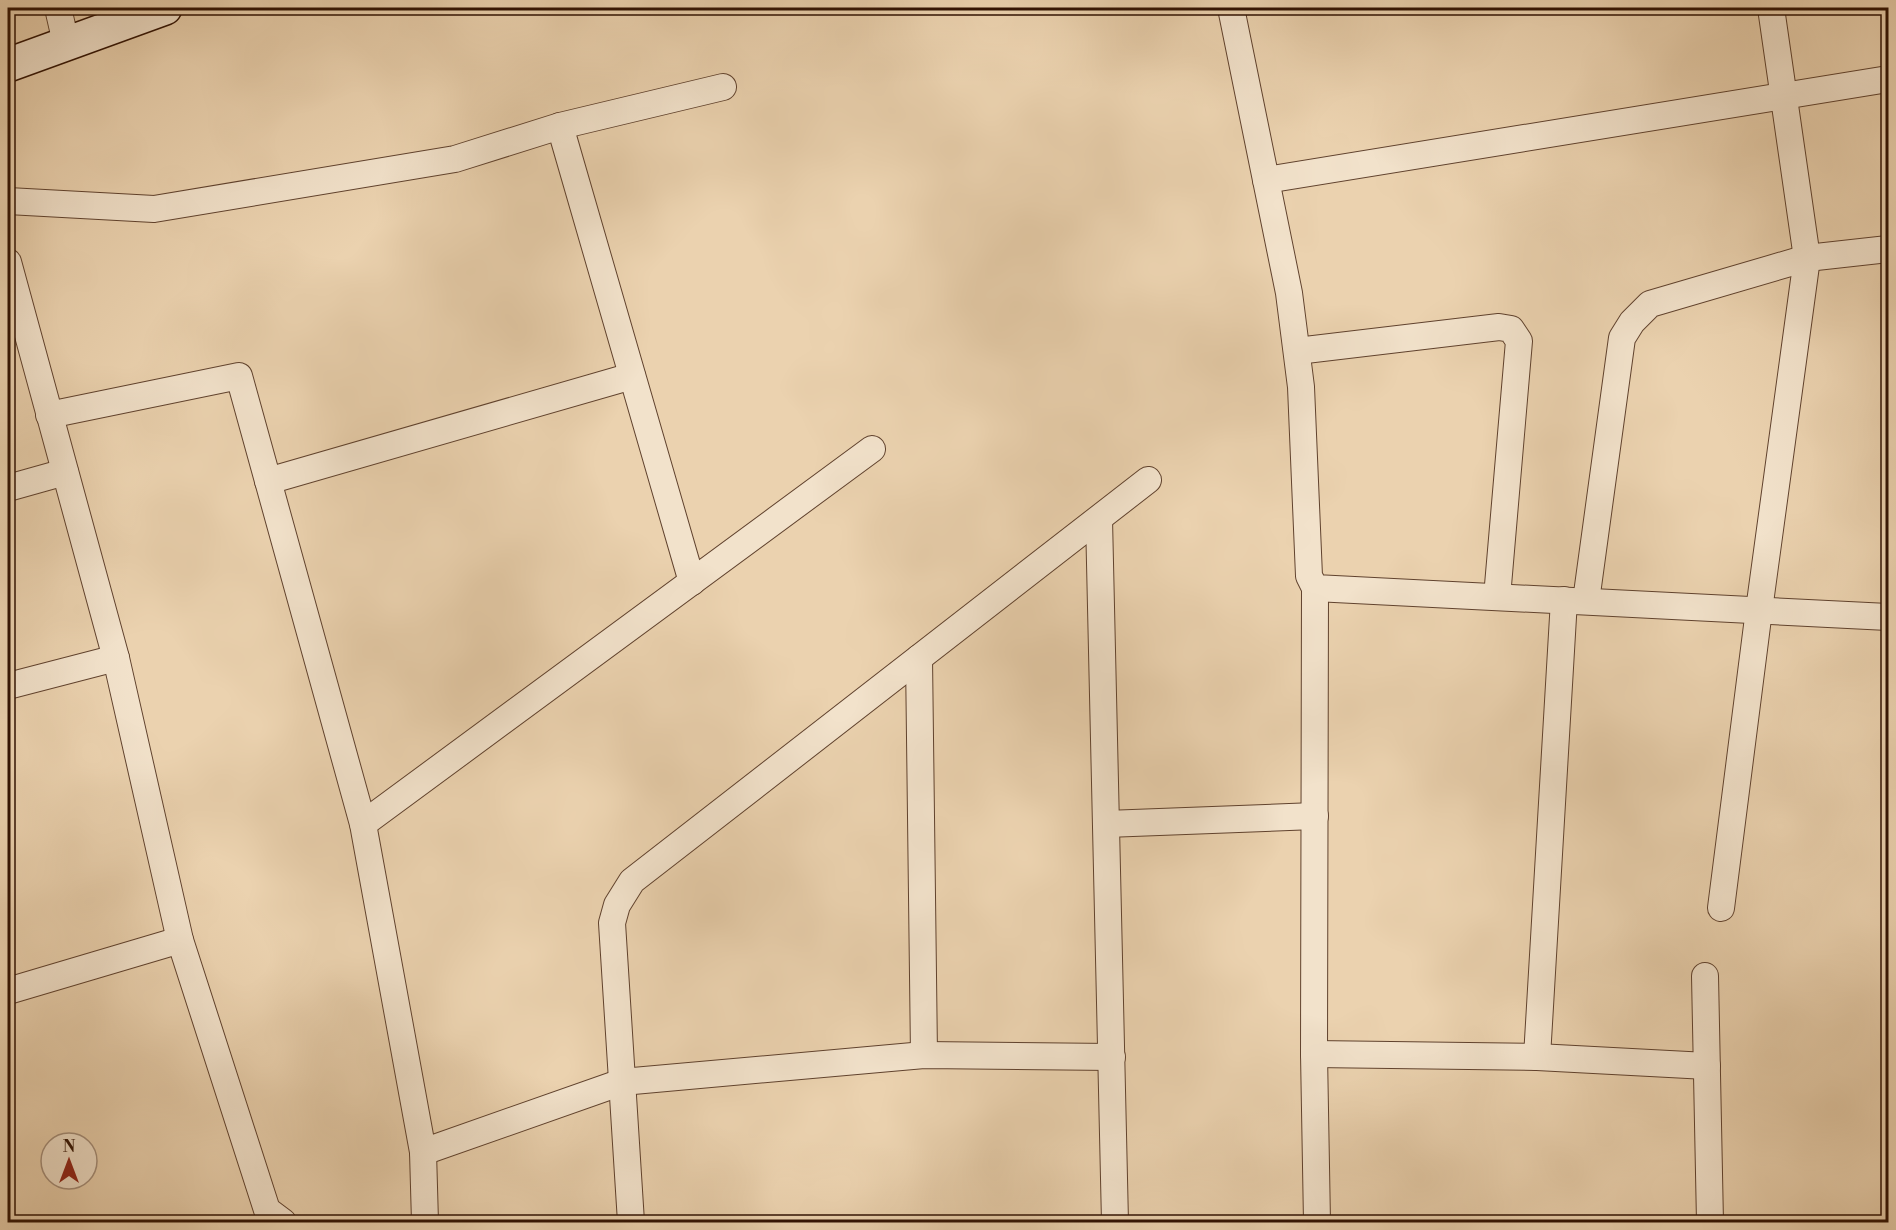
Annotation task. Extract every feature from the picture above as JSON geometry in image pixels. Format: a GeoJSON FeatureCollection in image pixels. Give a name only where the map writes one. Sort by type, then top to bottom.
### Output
{"type":"FeatureCollection","features":[{"type":"Feature","properties":{"kind":"main road"},"geometry":{"type":"LineString","coordinates":[[8,65],[165,8]]}},
{"type":"Feature","properties":{"kind":"street"},"geometry":{"type":"LineString","coordinates":[[58,8],[66,43]]}},
{"type":"Feature","properties":{"kind":"street"},"geometry":{"type":"LineString","coordinates":[[1231,8],[1289,293],[1301,387],[1309,576],[1315,588],[1314,1054],[1317,1222]]}},
{"type":"Feature","properties":{"kind":"street"},"geometry":{"type":"LineString","coordinates":[[1721,908],[1807,258],[1772,8]]}},
{"type":"Feature","properties":{"kind":"street"},"geometry":{"type":"LineString","coordinates":[[1266,180],[1888,79]]}},
{"type":"Feature","properties":{"kind":"street"},"geometry":{"type":"LineString","coordinates":[[8,201],[154,209],[455,159],[560,126],[723,87]]}},
{"type":"Feature","properties":{"kind":"street"},"geometry":{"type":"LineString","coordinates":[[560,126],[692,582]]}},
{"type":"Feature","properties":{"kind":"street"},"geometry":{"type":"LineString","coordinates":[[1537,1057],[1575,601],[1622,338],[1632,322],[1650,304],[1807,258],[1888,249]]}},
{"type":"Feature","properties":{"kind":"street"},"geometry":{"type":"LineString","coordinates":[[8,262],[116,658],[180,939],[267,1210],[283,1222]]}},
{"type":"Feature","properties":{"kind":"street"},"geometry":{"type":"LineString","coordinates":[[1297,351],[1500,327],[1511,329],[1519,341],[1497,597]]}},
{"type":"Feature","properties":{"kind":"street"},"geometry":{"type":"LineString","coordinates":[[49,414],[239,376],[363,824],[423,1152],[425,1222]]}},
{"type":"Feature","properties":{"kind":"street"},"geometry":{"type":"LineString","coordinates":[[268,481],[632,376]]}},
{"type":"Feature","properties":{"kind":"street"},"geometry":{"type":"LineString","coordinates":[[363,824],[872,449]]}},
{"type":"Feature","properties":{"kind":"street"},"geometry":{"type":"LineString","coordinates":[[8,488],[65,472]]}},
{"type":"Feature","properties":{"kind":"street"},"geometry":{"type":"LineString","coordinates":[[631,1222],[612,923],[617,905],[632,881],[1148,480]]}},
{"type":"Feature","properties":{"kind":"street"},"geometry":{"type":"LineString","coordinates":[[1099,519],[1115,1222]]}},
{"type":"Feature","properties":{"kind":"street"},"geometry":{"type":"LineString","coordinates":[[1315,588],[1888,616]]}},
{"type":"Feature","properties":{"kind":"street"},"geometry":{"type":"LineString","coordinates":[[8,687],[116,658]]}},
{"type":"Feature","properties":{"kind":"street"},"geometry":{"type":"LineString","coordinates":[[919,658],[924,1055]]}},
{"type":"Feature","properties":{"kind":"street"},"geometry":{"type":"LineString","coordinates":[[1106,824],[1315,816]]}},
{"type":"Feature","properties":{"kind":"street"},"geometry":{"type":"LineString","coordinates":[[8,991],[180,939]]}},
{"type":"Feature","properties":{"kind":"street"},"geometry":{"type":"LineString","coordinates":[[1705,976],[1710,1222]]}},
{"type":"Feature","properties":{"kind":"street"},"geometry":{"type":"LineString","coordinates":[[1314,1054],[1537,1057],[1707,1066]]}},
{"type":"Feature","properties":{"kind":"street"},"geometry":{"type":"LineString","coordinates":[[423,1152],[622,1082],[924,1055],[1112,1057]]}}]}
